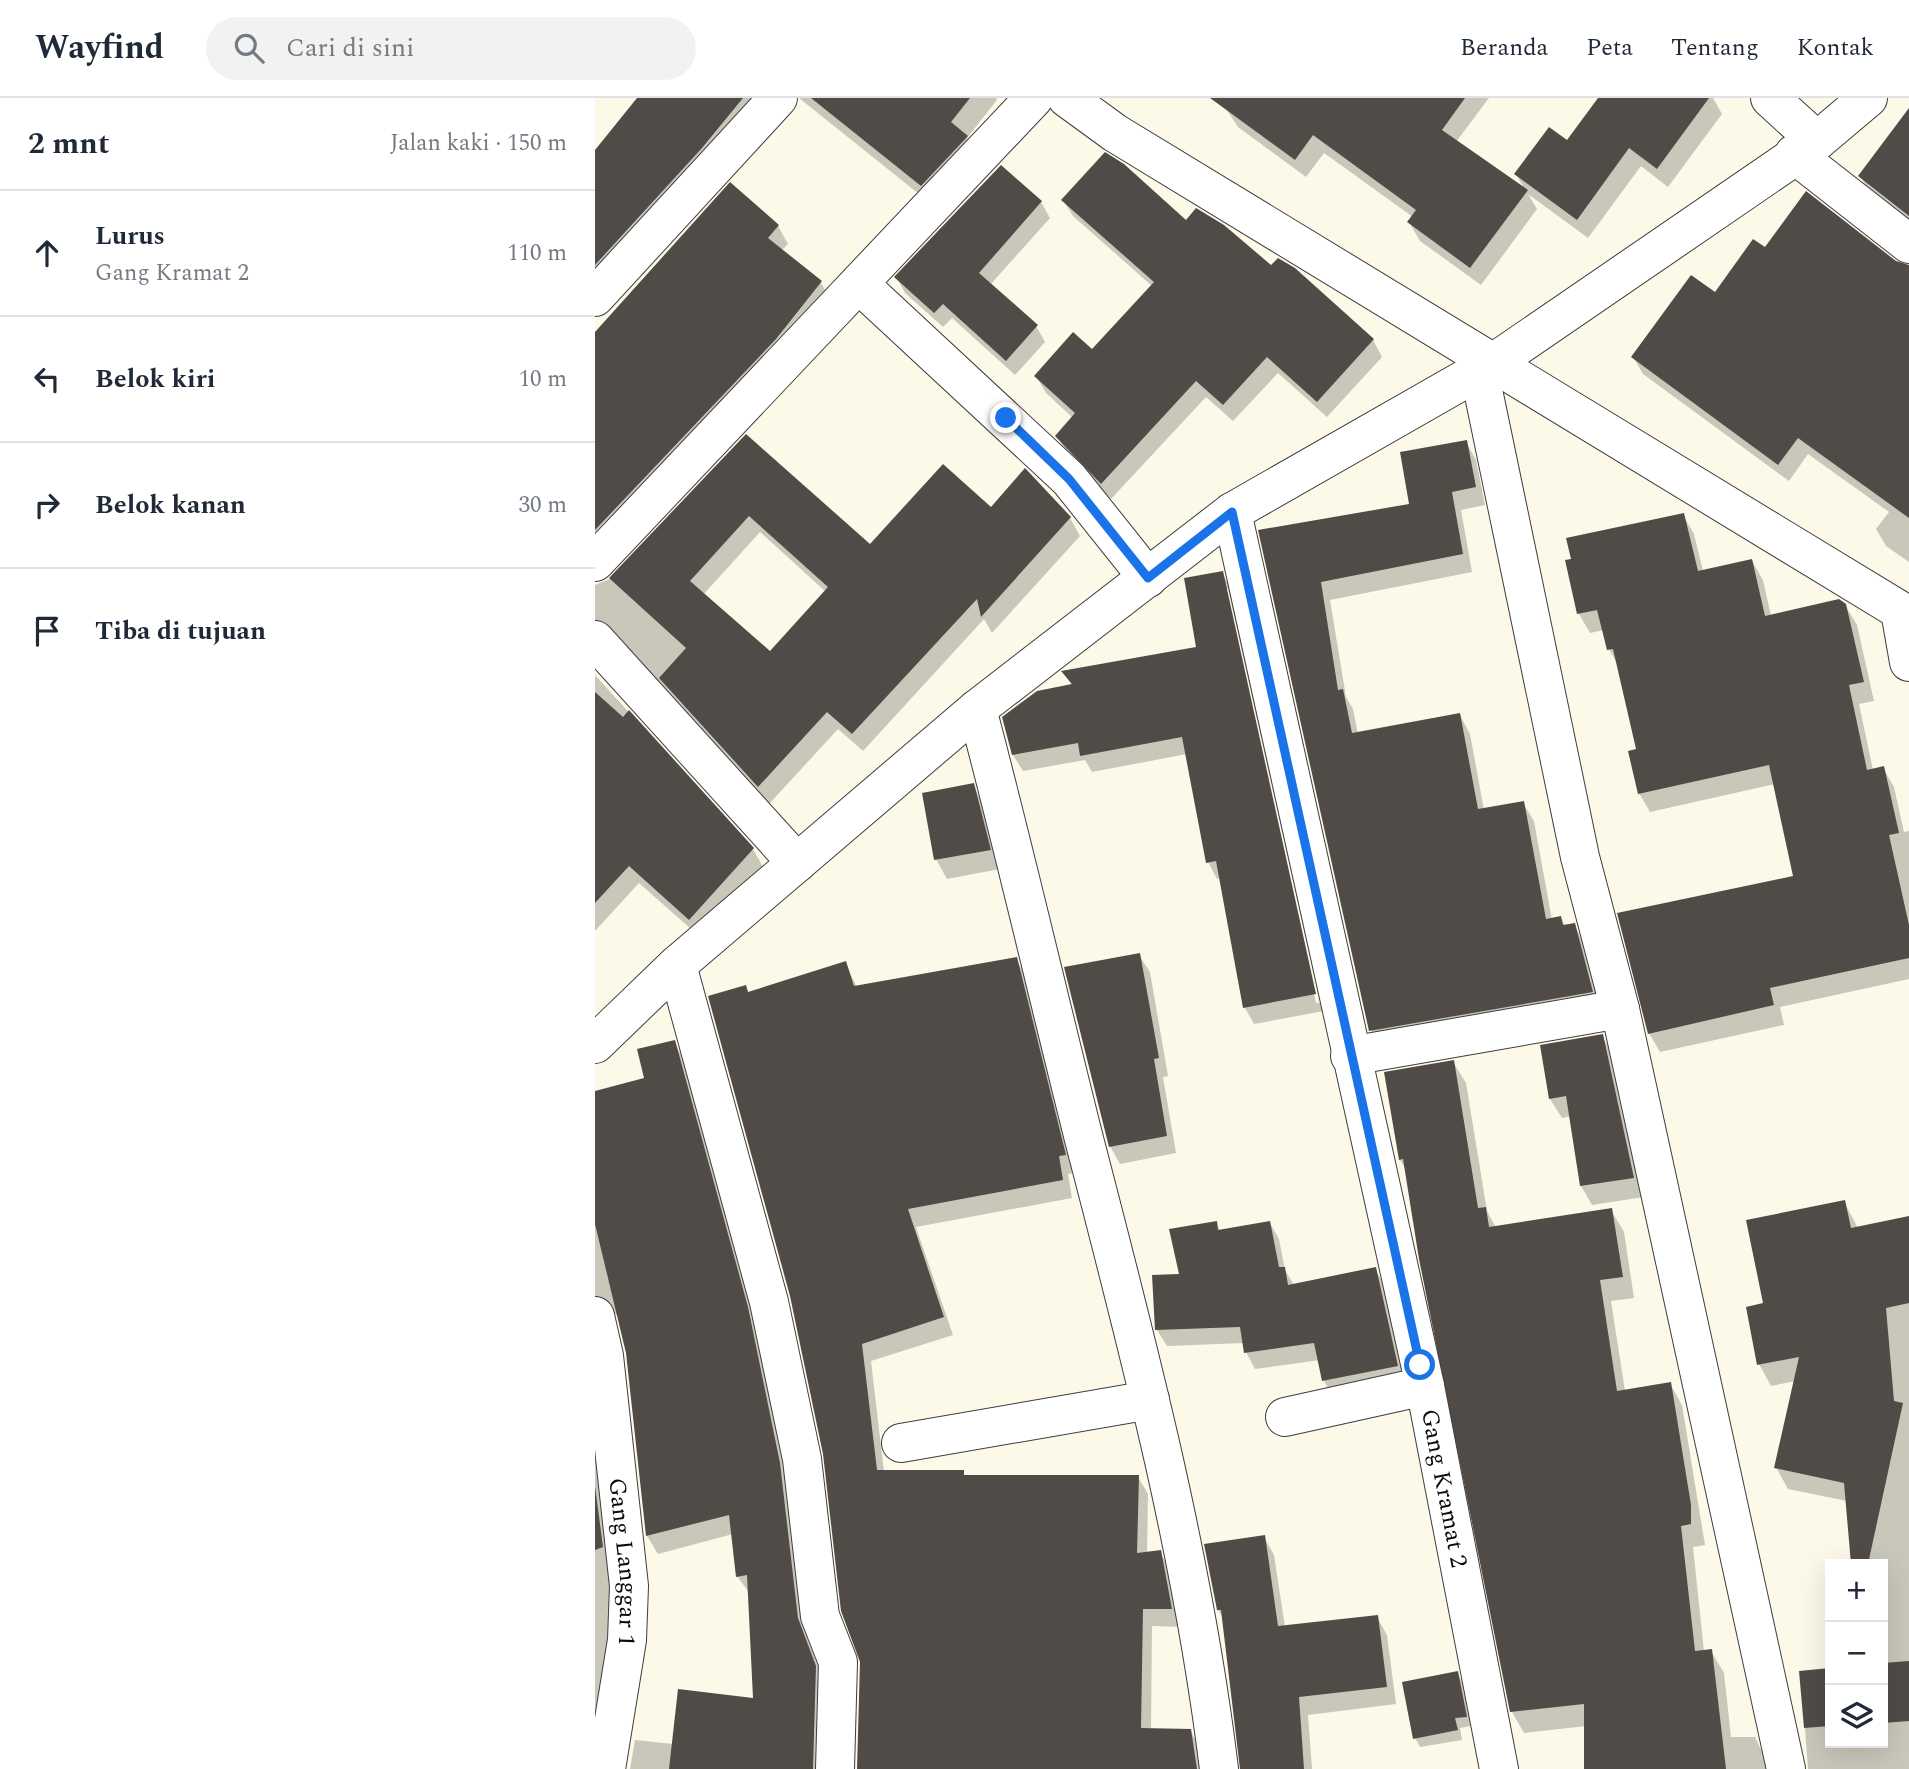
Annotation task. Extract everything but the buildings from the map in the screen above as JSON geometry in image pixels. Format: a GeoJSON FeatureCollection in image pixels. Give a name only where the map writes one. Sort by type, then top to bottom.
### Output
{"type":"FeatureCollection","features":[{"type":"Feature","properties":{"kind":"street"},"geometry":{"type":"LineString","coordinates":[[595,297],[778,98]]}},
{"type":"Feature","properties":{"kind":"street"},"geometry":{"type":"LineString","coordinates":[[595,562],[1034,98]]}},
{"type":"Feature","properties":{"kind":"street"},"geometry":{"type":"LineString","coordinates":[[1067,98],[1115,133],[1486,367],[1904,614],[1909,662]]}},
{"type":"Feature","properties":{"kind":"street"},"geometry":{"type":"LineString","coordinates":[[1770,98],[1806,148],[1909,244]]}},
{"type":"Feature","properties":{"kind":"street"},"geometry":{"type":"LineString","coordinates":[[595,1044],[677,965],[977,709],[1232,512],[1486,367],[1806,148],[1868,98]]}},
{"type":"Feature","properties":{"kind":"street"},"geometry":{"type":"LineString","coordinates":[[859,284],[1069,479],[1148,578]]}},
{"type":"Feature","properties":{"kind":"street"},"geometry":{"type":"LineString","coordinates":[[1486,367],[1580,857],[1620,1009],[1786,1769]]}},
{"type":"Feature","properties":{"kind":"street","name":"Gang Kramat 2"},"geometry":{"type":"LineString","coordinates":[[1232,512],[1425,1386],[1499,1769]]}},
{"type":"Feature","properties":{"kind":"street"},"geometry":{"type":"LineString","coordinates":[[595,640],[797,863]]}},
{"type":"Feature","properties":{"kind":"street"},"geometry":{"type":"LineString","coordinates":[[977,709],[1017,858],[1167,1468],[1210,1698],[1219,1769]]}},
{"type":"Feature","properties":{"kind":"street"},"geometry":{"type":"LineString","coordinates":[[677,965],[769,1302],[802,1459],[820,1616],[838,1662],[835,1769]]}},
{"type":"Feature","properties":{"kind":"street"},"geometry":{"type":"LineString","coordinates":[[1350,1056],[1620,1009]]}},
{"type":"Feature","properties":{"kind":"street","name":"Gang Langgar 1"},"geometry":{"type":"LineString","coordinates":[[595,1316],[604,1356],[629,1586],[627,1640],[607,1769]]}},
{"type":"Feature","properties":{"kind":"street"},"geometry":{"type":"LineString","coordinates":[[1285,1417],[1425,1386]]}},
{"type":"Feature","properties":{"kind":"street"},"geometry":{"type":"LineString","coordinates":[[901,1443],[1150,1400]]}},
{"type":"Feature","properties":{"kind":"route"},"geometry":{"type":"LineString","coordinates":[[1006,418],[1069,479],[1148,578],[1232,512],[1420,1365]]}}]}
